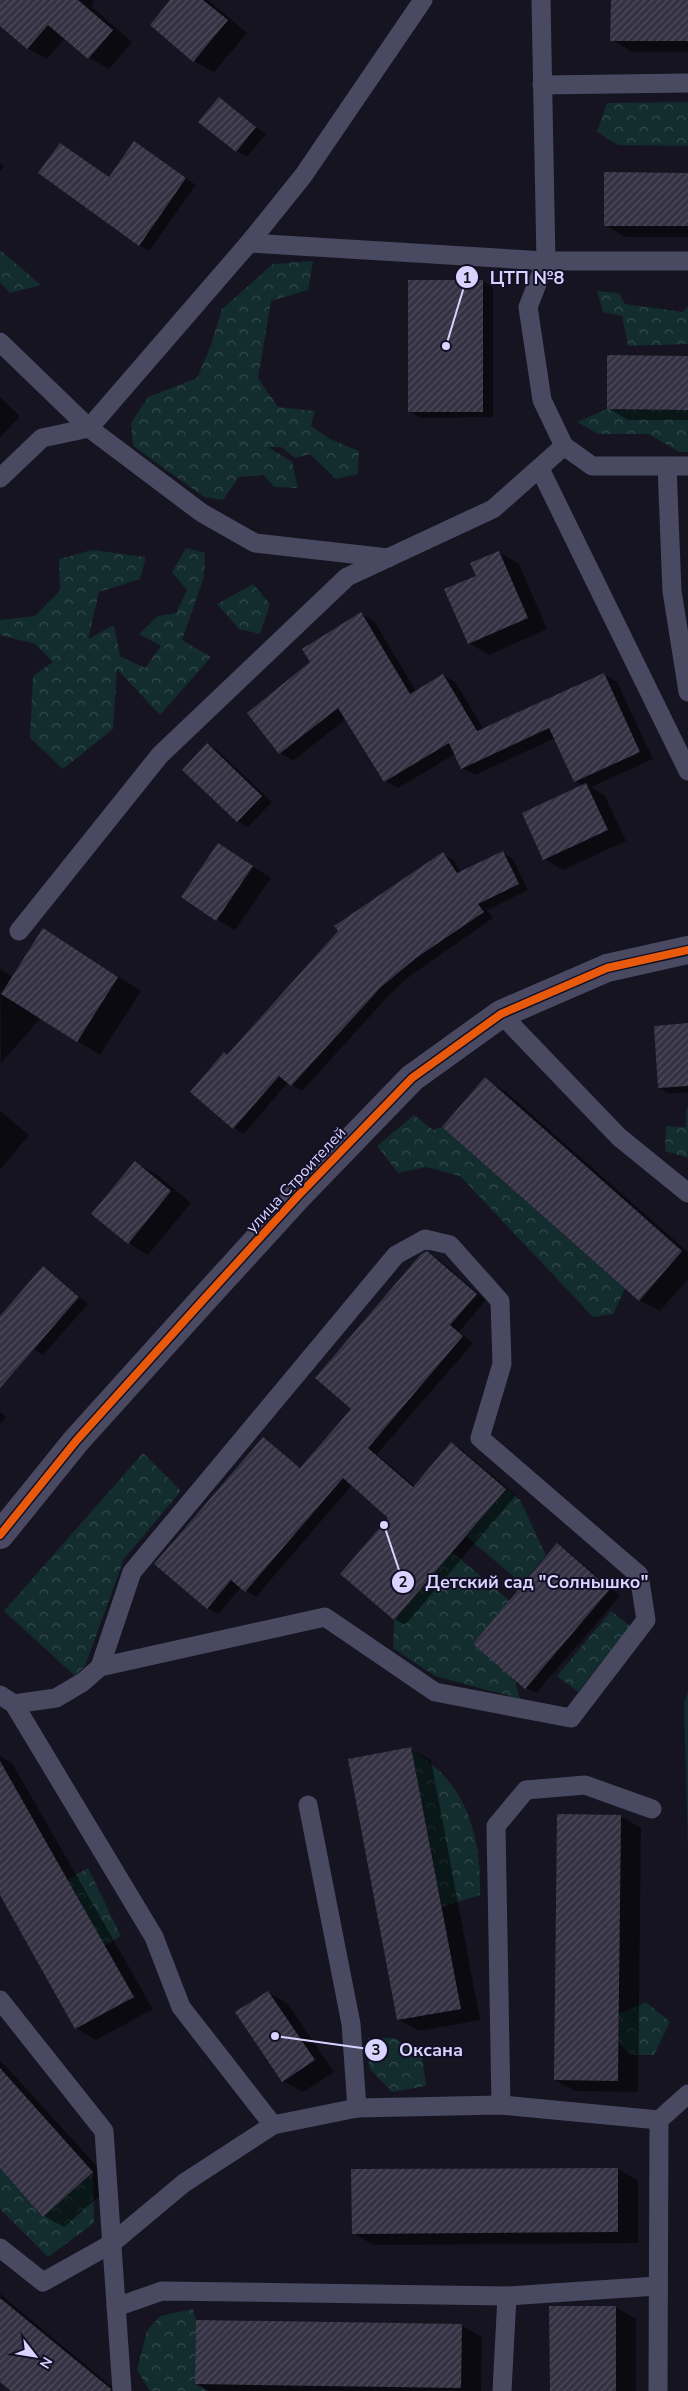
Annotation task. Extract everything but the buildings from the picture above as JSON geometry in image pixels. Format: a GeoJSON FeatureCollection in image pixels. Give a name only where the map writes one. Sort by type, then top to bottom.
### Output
{"type":"FeatureCollection","features":[{"type":"Feature","properties":{"kind":"street","name":"улица Строителей"},"geometry":{"type":"LineString","coordinates":[[0,1535],[76,1441],[297,1197],[412,1078],[500,1014],[607,968],[688,950]]}},
{"type":"Feature","properties":{"kind":"lane"},"geometry":{"type":"LineString","coordinates":[[0,478],[42,438],[89,428],[303,176],[424,0]]}},
{"type":"Feature","properties":{"kind":"lane"},"geometry":{"type":"LineString","coordinates":[[541,0],[546,260],[528,307],[542,400],[564,446],[592,466],[688,466]]}},
{"type":"Feature","properties":{"kind":"lane"},"geometry":{"type":"LineString","coordinates":[[542,85],[688,82]]}},
{"type":"Feature","properties":{"kind":"lane"},"geometry":{"type":"LineString","coordinates":[[248,243],[546,260],[688,261]]}},
{"type":"Feature","properties":{"kind":"lane"},"geometry":{"type":"LineString","coordinates":[[0,342],[89,428],[202,513],[256,543],[388,558]]}},
{"type":"Feature","properties":{"kind":"lane"},"geometry":{"type":"LineString","coordinates":[[20,931],[160,755],[347,577],[494,509],[564,446]]}},
{"type":"Feature","properties":{"kind":"lane"},"geometry":{"type":"LineString","coordinates":[[667,466],[672,591],[688,692]]}},
{"type":"Feature","properties":{"kind":"lane"},"geometry":{"type":"LineString","coordinates":[[540,469],[688,772]]}},
{"type":"Feature","properties":{"kind":"lane"},"geometry":{"type":"LineString","coordinates":[[500,1014],[619,1137],[688,1193]]}},
{"type":"Feature","properties":{"kind":"lane"},"geometry":{"type":"LineString","coordinates":[[100,1667],[132,1572],[396,1255],[425,1238],[450,1245],[500,1301],[502,1364],[480,1438],[639,1575],[646,1620],[571,1718],[435,1692],[325,1617],[100,1667],[82,1682],[56,1698],[7,1700],[154,1937],[181,2007],[273,2126]]}},
{"type":"Feature","properties":{"kind":"lane"},"geometry":{"type":"LineString","coordinates":[[501,2105],[496,1826],[526,1790],[585,1785],[652,1809]]}},
{"type":"Feature","properties":{"kind":"lane"},"geometry":{"type":"LineString","coordinates":[[308,1805],[351,2024],[356,2108]]}},
{"type":"Feature","properties":{"kind":"lane"},"geometry":{"type":"LineString","coordinates":[[0,2000],[104,2131],[122,2391]]}},
{"type":"Feature","properties":{"kind":"lane"},"geometry":{"type":"LineString","coordinates":[[0,2248],[43,2282],[112,2244],[184,2183],[273,2126],[356,2108],[501,2105],[658,2120],[688,2094]]}},
{"type":"Feature","properties":{"kind":"lane"},"geometry":{"type":"LineString","coordinates":[[658,2120],[658,2391]]}},
{"type":"Feature","properties":{"kind":"lane"},"geometry":{"type":"LineString","coordinates":[[116,2307],[162,2291],[507,2296],[657,2286]]}},
{"type":"Feature","properties":{"kind":"lane"},"geometry":{"type":"LineString","coordinates":[[502,2391],[507,2296]]}},
{"type":"Feature","properties":{"kind":"green space"},"geometry":{"type":"Polygon","coordinates":[[[688,102],[688,146],[618,145],[597,132],[607,103],[688,102]]]}},
{"type":"Feature","properties":{"kind":"green space"},"geometry":{"type":"Polygon","coordinates":[[[0,250],[41,285],[10,293],[0,283],[0,250]]]}},
{"type":"Feature","properties":{"kind":"green space"},"geometry":{"type":"Polygon","coordinates":[[[313,261],[308,290],[271,301],[258,378],[278,407],[315,411],[311,426],[330,439],[359,451],[358,474],[336,479],[310,454],[295,458],[281,447],[268,447],[292,462],[298,488],[274,487],[264,475],[239,477],[223,500],[204,497],[133,446],[131,423],[148,397],[197,378],[211,345],[222,309],[273,264],[313,261]]]}},
{"type":"Feature","properties":{"kind":"green space"},"geometry":{"type":"Polygon","coordinates":[[[597,291],[619,293],[625,304],[683,312],[688,306],[688,344],[628,346],[622,316],[603,312],[597,291]]]}},
{"type":"Feature","properties":{"kind":"green space"},"geometry":{"type":"Polygon","coordinates":[[[607,409],[688,410],[688,452],[679,452],[649,434],[598,434],[577,422],[607,409]]]}},
{"type":"Feature","properties":{"kind":"green space"},"geometry":{"type":"Polygon","coordinates":[[[186,548],[205,553],[204,577],[182,640],[211,657],[160,715],[117,669],[113,729],[63,769],[30,738],[33,676],[53,662],[35,644],[0,635],[0,620],[35,616],[60,591],[59,559],[92,550],[146,557],[140,579],[99,592],[88,639],[114,625],[120,656],[145,668],[161,646],[139,634],[158,616],[176,613],[187,590],[172,572],[186,548]]]}},
{"type":"Feature","properties":{"kind":"green space"},"geometry":{"type":"Polygon","coordinates":[[[253,584],[270,604],[260,634],[239,629],[217,604],[253,584]]]}},
{"type":"Feature","properties":{"kind":"green space"},"geometry":{"type":"Polygon","coordinates":[[[688,1108],[688,1158],[665,1151],[666,1126],[686,1127],[686,1109],[688,1108]]]}},
{"type":"Feature","properties":{"kind":"green space"},"geometry":{"type":"Polygon","coordinates":[[[414,1115],[433,1130],[442,1127],[625,1289],[613,1314],[593,1317],[460,1176],[426,1167],[398,1173],[377,1146],[414,1115]]]}},
{"type":"Feature","properties":{"kind":"green space"},"geometry":{"type":"Polygon","coordinates":[[[143,1453],[181,1491],[124,1559],[85,1666],[75,1676],[4,1611],[143,1453]]]}},
{"type":"Feature","properties":{"kind":"green space"},"geometry":{"type":"Polygon","coordinates":[[[506,1489],[520,1500],[546,1555],[522,1584],[466,1536],[506,1489]]]}},
{"type":"Feature","properties":{"kind":"green space"},"geometry":{"type":"Polygon","coordinates":[[[452,1552],[510,1601],[514,1679],[520,1699],[435,1676],[393,1648],[394,1620],[452,1552]]]}},
{"type":"Feature","properties":{"kind":"green space"},"geometry":{"type":"Polygon","coordinates":[[[611,1611],[630,1626],[578,1692],[557,1676],[611,1611]]]}},
{"type":"Feature","properties":{"kind":"green space"},"geometry":{"type":"Polygon","coordinates":[[[688,1691],[688,1853],[684,1703],[688,1691]]]}},
{"type":"Feature","properties":{"kind":"green space"},"geometry":{"type":"Polygon","coordinates":[[[411,1747],[447,1779],[466,1809],[478,1851],[480,1895],[442,1907],[411,1747]]]}},
{"type":"Feature","properties":{"kind":"green space"},"geometry":{"type":"Polygon","coordinates":[[[88,1868],[121,1936],[104,1946],[67,1880],[88,1868]]]}},
{"type":"Feature","properties":{"kind":"green space"},"geometry":{"type":"Polygon","coordinates":[[[646,2002],[670,2022],[654,2055],[631,2055],[618,2042],[619,2014],[646,2002]]]}},
{"type":"Feature","properties":{"kind":"green space"},"geometry":{"type":"Polygon","coordinates":[[[368,2038],[395,2038],[422,2056],[426,2086],[392,2092],[369,2068],[368,2038]]]}},
{"type":"Feature","properties":{"kind":"green space"},"geometry":{"type":"Polygon","coordinates":[[[0,2168],[43,2216],[93,2172],[94,2223],[48,2257],[0,2209],[0,2168]]]}},
{"type":"Feature","properties":{"kind":"green space"},"geometry":{"type":"Polygon","coordinates":[[[193,2309],[196,2320],[195,2384],[207,2391],[150,2391],[137,2370],[147,2331],[160,2316],[193,2309]]]}},
{"type":"Feature","properties":{"kind":"cycle path"},"geometry":{"type":"LineString","coordinates":[[0,1535],[76,1441],[204,1299],[297,1197],[412,1078],[501,1014],[607,968],[688,950]]}},
{"type":"Feature","properties":{"kind":"place","name":"ЦТП №8"},"geometry":{"type":"Point","coordinates":[446,346]}},
{"type":"Feature","properties":{"kind":"place","name":"Детский сад \"Солнышко\""},"geometry":{"type":"Point","coordinates":[384,1525]}},
{"type":"Feature","properties":{"kind":"place","name":"Оксана"},"geometry":{"type":"Point","coordinates":[275,2036]}}]}
